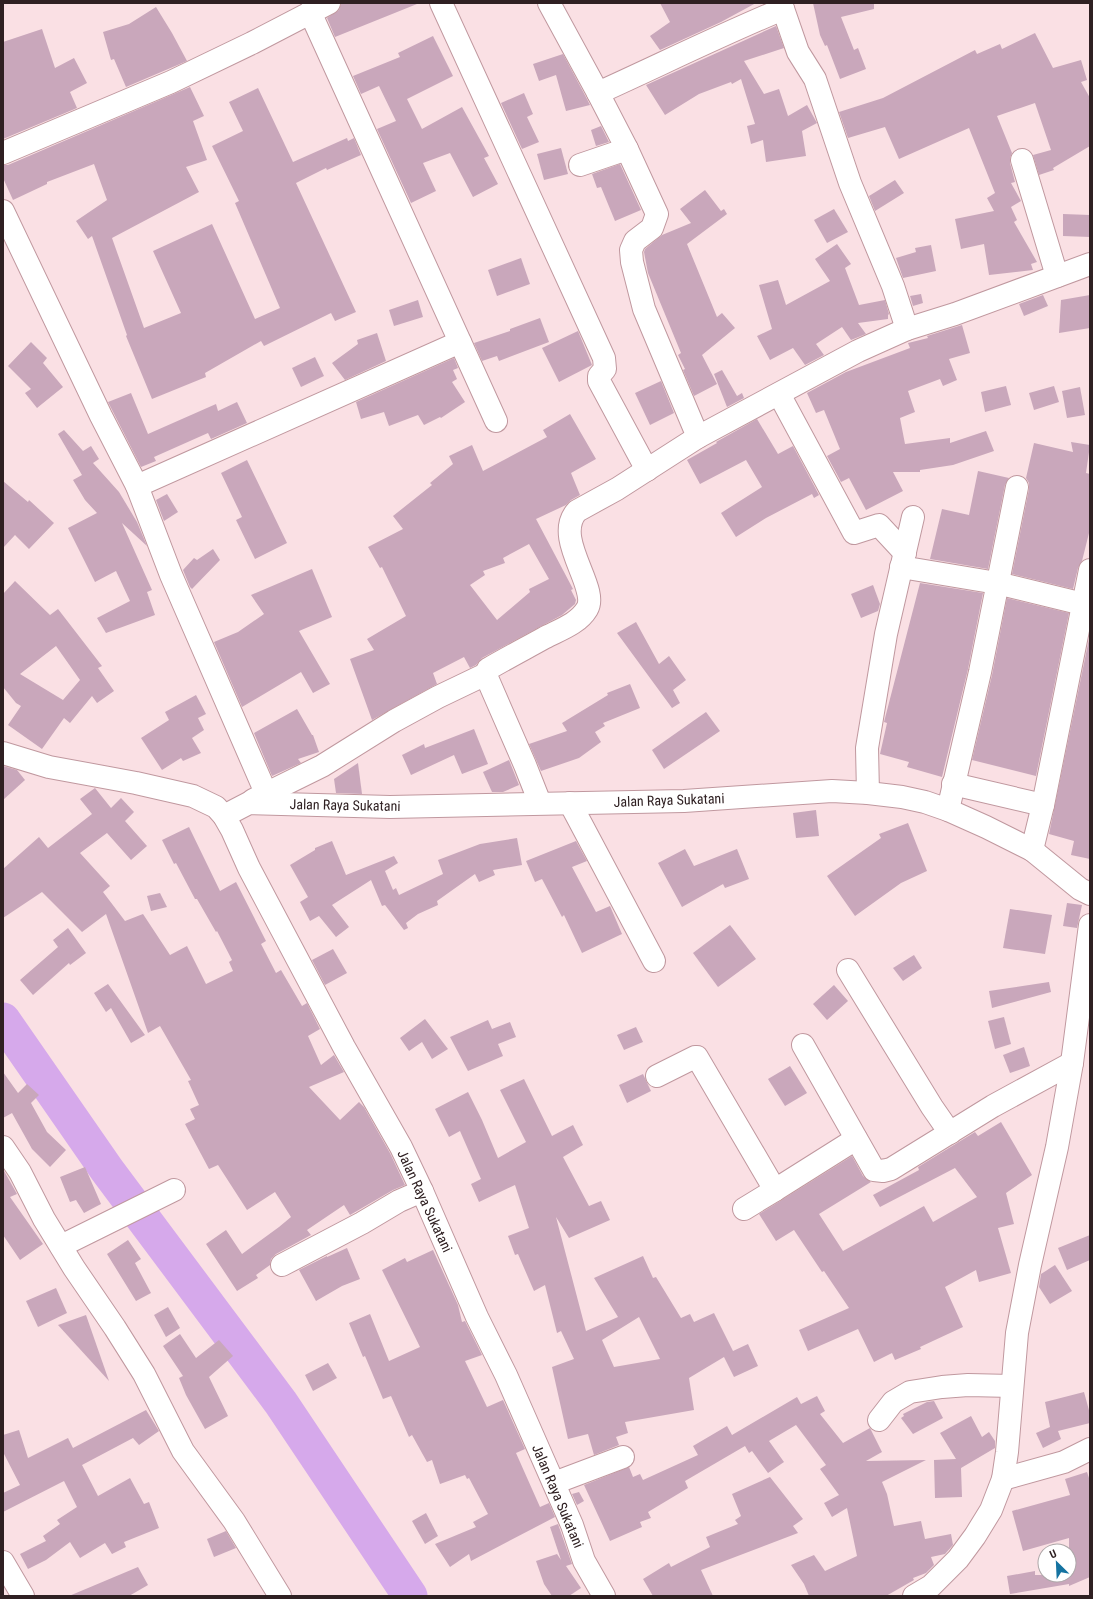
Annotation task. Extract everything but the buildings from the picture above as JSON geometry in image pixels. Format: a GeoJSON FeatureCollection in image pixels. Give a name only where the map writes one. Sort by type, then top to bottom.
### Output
{"type":"FeatureCollection","features":[{"type":"Feature","properties":{"kind":"street"},"geometry":{"type":"LineString","coordinates":[[442,3],[604,358],[605,369],[599,376],[599,381],[647,470]]}},
{"type":"Feature","properties":{"kind":"street"},"geometry":{"type":"LineString","coordinates":[[549,3],[627,149],[657,214],[652,228],[635,241],[631,250],[632,262],[644,309],[698,437]]}},
{"type":"Feature","properties":{"kind":"street"},"geometry":{"type":"LineString","coordinates":[[598,93],[782,6],[798,52],[815,79],[850,183],[893,286],[907,329]]}},
{"type":"Feature","properties":{"kind":"street"},"geometry":{"type":"LineString","coordinates":[[3,153],[171,82],[252,43],[319,8],[460,342],[496,421]]}},
{"type":"Feature","properties":{"kind":"street"},"geometry":{"type":"LineString","coordinates":[[580,165],[627,149]]}},
{"type":"Feature","properties":{"kind":"street"},"geometry":{"type":"LineString","coordinates":[[1022,160],[1057,276]]}},
{"type":"Feature","properties":{"kind":"street"},"geometry":{"type":"LineString","coordinates":[[3,211],[101,416],[137,486],[258,798],[322,766],[394,721],[486,674],[488,669],[574,623],[587,609],[590,602],[590,594],[577,562],[570,534],[572,516],[577,511],[617,489],[698,437],[858,351],[907,329],[955,314],[1090,264]]}},
{"type":"Feature","properties":{"kind":"street"},"geometry":{"type":"LineString","coordinates":[[137,486],[460,342]]}},
{"type":"Feature","properties":{"kind":"street"},"geometry":{"type":"LineString","coordinates":[[780,394],[854,533],[879,525],[903,560],[1083,604]]}},
{"type":"Feature","properties":{"kind":"street"},"geometry":{"type":"LineString","coordinates":[[948,810],[980,672],[1017,487]]}},
{"type":"Feature","properties":{"kind":"street"},"geometry":{"type":"LineString","coordinates":[[868,793],[869,765],[867,748],[886,634],[913,517]]}},
{"type":"Feature","properties":{"kind":"street"},"geometry":{"type":"LineString","coordinates":[[1032,850],[1043,806],[1090,570]]}},
{"type":"Feature","properties":{"kind":"street"},"geometry":{"type":"LineString","coordinates":[[486,674],[540,803]]}},
{"type":"Feature","properties":{"kind":"street","name":"Jalan Raya Sukatani"},"geometry":{"type":"LineString","coordinates":[[3,753],[49,767],[136,783],[193,796],[216,807],[224,816],[249,868],[344,1047],[401,1147],[422,1191],[476,1318],[506,1375],[554,1483],[572,1525],[584,1561],[604,1596]]}},
{"type":"Feature","properties":{"kind":"street"},"geometry":{"type":"LineString","coordinates":[[953,784],[1043,806]]}},
{"type":"Feature","properties":{"kind":"street","name":"Jalan Raya Sukatani"},"geometry":{"type":"LineString","coordinates":[[224,816],[258,798],[390,807],[684,801],[832,791],[868,793],[902,797],[925,802],[948,810],[1032,850],[1088,890]]}},
{"type":"Feature","properties":{"kind":"street"},"geometry":{"type":"LineString","coordinates":[[570,803],[654,961]]}},
{"type":"Feature","properties":{"kind":"street"},"geometry":{"type":"LineString","coordinates":[[914,1596],[931,1586],[958,1559],[975,1536],[991,1510],[1003,1479],[1007,1452],[1017,1333],[1030,1265],[1057,1147],[1072,1063],[1090,925]]}},
{"type":"Feature","properties":{"kind":"street"},"geometry":{"type":"LineString","coordinates":[[848,970],[932,1107],[950,1133]]}},
{"type":"Feature","properties":{"kind":"street"},"geometry":{"type":"LineString","coordinates":[[803,1045],[874,1170],[883,1171],[891,1169],[993,1106],[1072,1063]]}},
{"type":"Feature","properties":{"kind":"street"},"geometry":{"type":"LineString","coordinates":[[657,1076],[697,1057],[775,1190]]}},
{"type":"Feature","properties":{"kind":"street"},"geometry":{"type":"LineString","coordinates":[[744,1209],[856,1139]]}},
{"type":"Feature","properties":{"kind":"street"},"geometry":{"type":"LineString","coordinates":[[3,1147],[20,1172],[44,1219],[74,1268],[144,1374],[183,1451],[234,1521],[280,1596]]}},
{"type":"Feature","properties":{"kind":"street"},"geometry":{"type":"LineString","coordinates":[[61,1246],[174,1190]]}},
{"type":"Feature","properties":{"kind":"street"},"geometry":{"type":"LineString","coordinates":[[282,1265],[362,1223],[399,1201],[422,1191]]}},
{"type":"Feature","properties":{"kind":"street"},"geometry":{"type":"LineString","coordinates":[[879,1420],[893,1402],[910,1392],[968,1385],[1012,1386]]}},
{"type":"Feature","properties":{"kind":"street"},"geometry":{"type":"LineString","coordinates":[[1003,1479],[1064,1462],[1090,1449]]}},
{"type":"Feature","properties":{"kind":"street"},"geometry":{"type":"LineString","coordinates":[[554,1483],[623,1457]]}},
{"type":"Feature","properties":{"kind":"street"},"geometry":{"type":"LineString","coordinates":[[3,1562],[23,1596]]}},
{"type":"Feature","properties":{"kind":"waterway"},"geometry":{"type":"LineString","coordinates":[[3,1020],[107,1170],[281,1403],[410,1596]]}}]}
